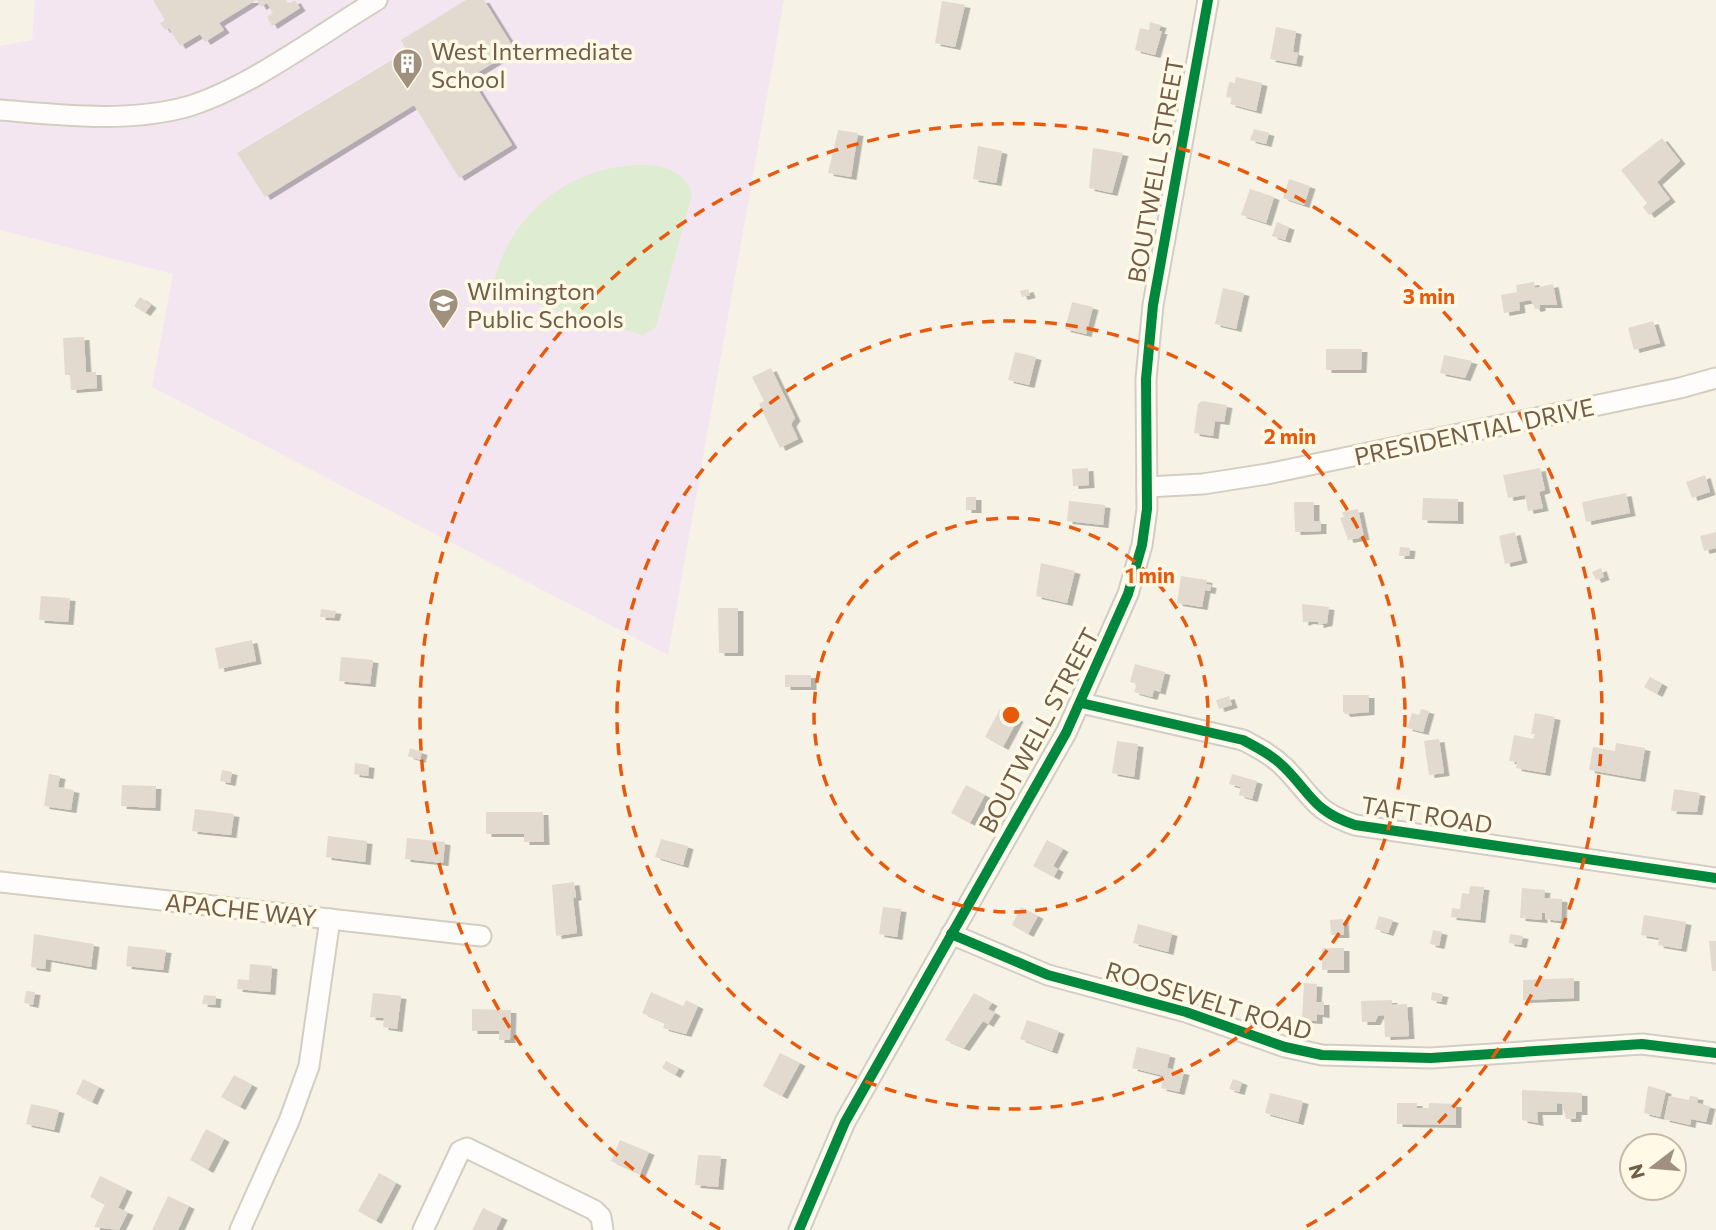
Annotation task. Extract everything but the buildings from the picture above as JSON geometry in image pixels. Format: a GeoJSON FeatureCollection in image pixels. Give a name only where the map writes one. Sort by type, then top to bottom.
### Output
{"type":"FeatureCollection","features":[{"type":"Feature","properties":{"kind":"street"},"geometry":{"type":"LineString","coordinates":[[0,110],[104,116],[187,106],[237,85],[377,0]]}},
{"type":"Feature","properties":{"kind":"street","name":"BOUTWELL STREET"},"geometry":{"type":"LineString","coordinates":[[799,1230],[845,1122],[1081,703],[1128,594],[1146,527],[1146,379],[1153,305],[1208,0]]}},
{"type":"Feature","properties":{"kind":"street","name":"PRESIDENTIAL DRIVE"},"geometry":{"type":"LineString","coordinates":[[1147,487],[1203,484],[1267,474],[1716,378]]}},
{"type":"Feature","properties":{"kind":"street","name":"TAFT ROAD"},"geometry":{"type":"LineString","coordinates":[[1081,703],[1243,740],[1267,752],[1283,765],[1319,808],[1362,827],[1716,878]]}},
{"type":"Feature","properties":{"kind":"street","name":"APACHE WAY"},"geometry":{"type":"LineString","coordinates":[[0,882],[481,936]]}},
{"type":"Feature","properties":{"kind":"street"},"geometry":{"type":"LineString","coordinates":[[240,1230],[289,1121],[309,1066],[330,919]]}},
{"type":"Feature","properties":{"kind":"street","name":"ROOSEVELT ROAD"},"geometry":{"type":"LineString","coordinates":[[951,934],[1048,975],[1186,1012],[1285,1047],[1322,1055],[1431,1058],[1642,1044],[1716,1053]]}},
{"type":"Feature","properties":{"kind":"street"},"geometry":{"type":"LineString","coordinates":[[423,1230],[458,1154],[464,1148],[594,1210],[602,1225]]}},
{"type":"Feature","properties":{"kind":"shaded area","name":"Wilmington Public Schools"},"geometry":{"type":"Polygon","coordinates":[[[35,0],[784,0],[668,655],[152,387],[173,274],[0,230],[0,46],[32,40],[35,0]]]}},
{"type":"Feature","properties":{"kind":"green space"},"geometry":{"type":"Polygon","coordinates":[[[641,165],[672,171],[684,180],[692,194],[656,327],[643,335],[492,291],[499,265],[510,241],[525,219],[543,201],[564,186],[588,175],[641,165]]]}},
{"type":"Feature","properties":{"kind":"cycle path"},"geometry":{"type":"LineString","coordinates":[[799,1230],[845,1122],[1066,733],[1128,594],[1142,545],[1147,509],[1146,379],[1153,305],[1208,0]]}},
{"type":"Feature","properties":{"kind":"cycle path"},"geometry":{"type":"LineString","coordinates":[[1081,703],[1243,740],[1279,763],[1321,808],[1355,825],[1716,878]]}},
{"type":"Feature","properties":{"kind":"cycle path"},"geometry":{"type":"LineString","coordinates":[[951,934],[1048,975],[1186,1012],[1285,1047],[1322,1055],[1431,1058],[1642,1044],[1716,1053]]}},
{"type":"Feature","properties":{"kind":"place","name":"West Intermediate School"},"geometry":{"type":"Point","coordinates":[408,91]}},
{"type":"Feature","properties":{"kind":"place","name":"Wilmington Public Schools"},"geometry":{"type":"Point","coordinates":[444,331]}}]}
